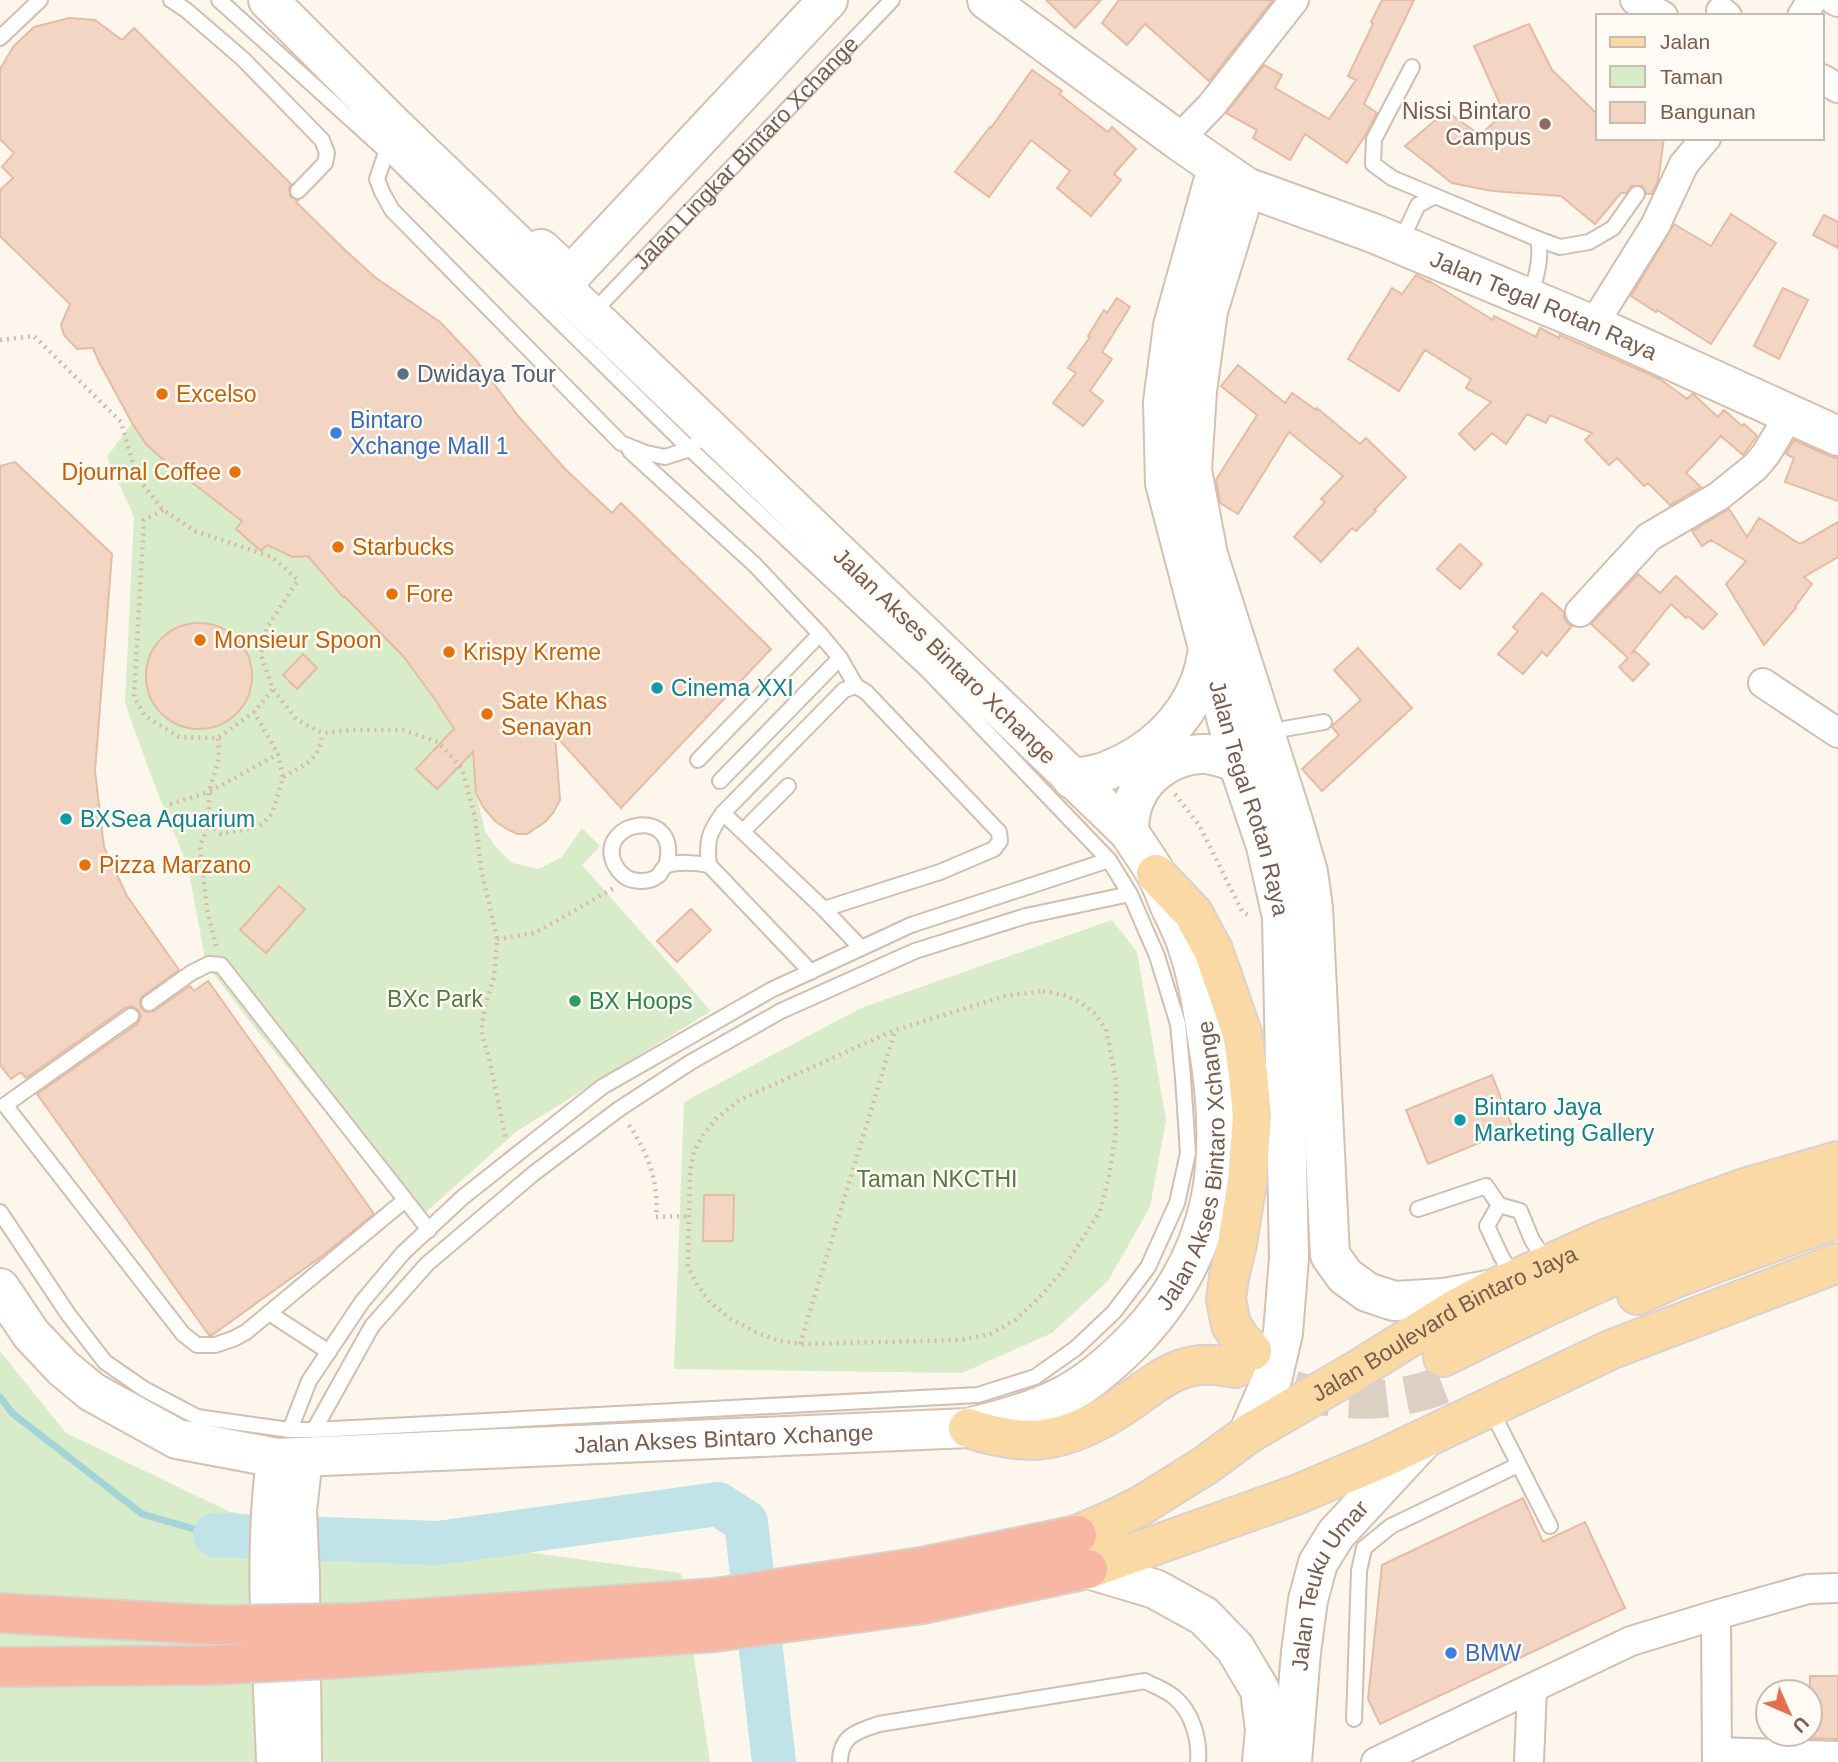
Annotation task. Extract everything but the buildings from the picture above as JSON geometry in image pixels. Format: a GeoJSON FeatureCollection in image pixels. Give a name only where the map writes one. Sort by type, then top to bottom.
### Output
{"type":"FeatureCollection","features":[{"type":"Feature","properties":{"kind":"highway"},"geometry":{"type":"LineString","coordinates":[[0,1667],[211,1665],[349,1640],[715,1615],[813,1602],[923,1604],[1082,1552]]}},
{"type":"Feature","properties":{"kind":"highway"},"geometry":{"type":"LineString","coordinates":[[0,1613],[214,1625],[349,1640]]}},
{"type":"Feature","properties":{"kind":"main road","name":"Jalan Akses Bintaro Xchange"},"geometry":{"type":"LineString","coordinates":[[0,1288],[31,1334],[63,1368],[92,1392],[177,1439],[232,1436],[296,1444],[685,1426],[968,1428],[1016,1415],[1061,1398],[1119,1357],[1157,1316],[1189,1265],[1206,1223],[1216,1174],[1218,1115],[1198,986],[1187,945],[1072,779],[699,438],[628,350],[391,139],[268,0]]}},
{"type":"Feature","properties":{"kind":"main road","name":"Jalan Lingkar Bintaro Xchange"},"geometry":{"type":"LineString","coordinates":[[570,276],[828,0]]}},
{"type":"Feature","properties":{"kind":"main road","name":"Jalan Tegal Rotan Raya"},"geometry":{"type":"LineString","coordinates":[[987,0],[1232,177],[1593,325],[1838,436]]}},
{"type":"Feature","properties":{"kind":"main road","name":"Jalan Akses Bintaro Xchange"},"geometry":{"type":"LineString","coordinates":[[391,139],[417,134],[570,276]]}},
{"type":"Feature","properties":{"kind":"main road","name":"Jalan Tegal Rotan Raya"},"geometry":{"type":"LineString","coordinates":[[1232,177],[1173,326],[1163,402],[1166,483],[1222,647],[1266,733],[1308,872],[1313,908],[1330,1255]]}},
{"type":"Feature","properties":{"kind":"main road","name":"Jalan Tegal Rotan Raya"},"geometry":{"type":"LineString","coordinates":[[1222,647],[1238,763],[1266,846],[1282,917],[1289,1258],[1283,1333],[1273,1376],[1248,1434]]}},
{"type":"Feature","properties":{"kind":"main road"},"geometry":{"type":"LineString","coordinates":[[1072,779],[1107,771],[1140,756],[1165,735],[1186,710],[1200,681],[1222,647]]}},
{"type":"Feature","properties":{"kind":"main road"},"geometry":{"type":"LineString","coordinates":[[1119,846],[1135,798],[1144,783],[1157,771],[1187,756],[1213,755],[1238,763]]}},
{"type":"Feature","properties":{"kind":"main road"},"geometry":{"type":"LineString","coordinates":[[968,1428],[1008,1440],[1045,1440],[1090,1426],[1164,1376],[1179,1369],[1243,1359],[1241,1340],[1231,1325],[1226,1299],[1247,1181],[1250,1143],[1251,1106],[1242,1033],[1213,950],[1193,913],[1143,884]]}},
{"type":"Feature","properties":{"kind":"main road","name":"Jalan Boulevard Bintaro Jaya"},"geometry":{"type":"LineString","coordinates":[[1082,1552],[1114,1520],[1206,1465],[1248,1434],[1452,1311],[1518,1277],[1616,1236],[1745,1188],[1838,1161]]}},
{"type":"Feature","properties":{"kind":"main road"},"geometry":{"type":"LineString","coordinates":[[1838,1189],[1724,1230],[1590,1286],[1447,1369],[1598,1311],[1675,1278],[1838,1218]]}},
{"type":"Feature","properties":{"kind":"main road"},"geometry":{"type":"LineString","coordinates":[[1289,1258],[1303,1270],[1312,1270],[1324,1264],[1330,1255],[1345,1276],[1367,1292],[1394,1301],[1444,1298],[1518,1277]]}},
{"type":"Feature","properties":{"kind":"main road"},"geometry":{"type":"LineString","coordinates":[[1082,1552],[1296,1495],[1383,1458],[1610,1350],[1838,1263]]}},
{"type":"Feature","properties":{"kind":"main road","name":"Jalan Teuku Umar"},"geometry":{"type":"LineString","coordinates":[[1292,1762],[1301,1652],[1308,1601],[1318,1563],[1336,1534],[1425,1437]]}},
{"type":"Feature","properties":{"kind":"main road"},"geometry":{"type":"LineString","coordinates":[[276,1762],[285,1578],[284,1512],[296,1444]]}},
{"type":"Feature","properties":{"kind":"main road"},"geometry":{"type":"LineString","coordinates":[[1082,1552],[1204,1616],[1235,1648],[1260,1690],[1265,1730],[1262,1762]]}},
{"type":"Feature","properties":{"kind":"main road"},"geometry":{"type":"LineString","coordinates":[[285,1578],[302,1762]]}},
{"type":"Feature","properties":{"kind":"street"},"geometry":{"type":"LineString","coordinates":[[1178,140],[1211,106],[1294,0]]}},
{"type":"Feature","properties":{"kind":"street"},"geometry":{"type":"LineString","coordinates":[[1635,0],[1660,14]]}},
{"type":"Feature","properties":{"kind":"street"},"geometry":{"type":"LineString","coordinates":[[1593,325],[1655,226],[1684,164],[1704,140]]}},
{"type":"Feature","properties":{"kind":"street"},"geometry":{"type":"LineString","coordinates":[[1580,612],[1649,537],[1719,496],[1755,467],[1790,414]]}},
{"type":"Feature","properties":{"kind":"street"},"geometry":{"type":"LineString","coordinates":[[1763,684],[1838,733]]}},
{"type":"Feature","properties":{"kind":"street"},"geometry":{"type":"LineString","coordinates":[[1376,1762],[1631,1641],[1808,1590],[1838,1588]]}},
{"type":"Feature","properties":{"kind":"street"},"geometry":{"type":"LineString","coordinates":[[1717,1615],[1718,1757],[1838,1756]]}},
{"type":"Feature","properties":{"kind":"street"},"geometry":{"type":"LineString","coordinates":[[1529,1762],[1532,1689]]}},
{"type":"Feature","properties":{"kind":"lane"},"geometry":{"type":"LineString","coordinates":[[0,38],[40,0]]}},
{"type":"Feature","properties":{"kind":"lane"},"geometry":{"type":"LineString","coordinates":[[171,0],[186,9],[243,60],[322,140],[327,153],[325,163],[298,191]]}},
{"type":"Feature","properties":{"kind":"lane"},"geometry":{"type":"LineString","coordinates":[[219,0],[391,139],[699,438],[929,672],[1119,846],[911,925],[861,948],[760,996],[603,1087],[463,1197],[403,1253],[362,1302],[309,1381],[296,1444]]}},
{"type":"Feature","properties":{"kind":"lane","name":"Jalan Lingkar Bintaro Xchange"},"geometry":{"type":"LineString","coordinates":[[599,306],[892,0]]}},
{"type":"Feature","properties":{"kind":"lane"},"geometry":{"type":"LineString","coordinates":[[1412,67],[1374,139],[1373,164],[1392,178],[1560,247],[1589,242],[1613,228],[1637,194]]}},
{"type":"Feature","properties":{"kind":"lane"},"geometry":{"type":"LineString","coordinates":[[391,139],[377,178],[392,210],[621,443],[755,565],[820,634],[840,658],[856,686],[866,692],[999,832],[1000,841],[994,849],[940,872],[824,909]]}},
{"type":"Feature","properties":{"kind":"lane"},"geometry":{"type":"LineString","coordinates":[[1399,244],[1418,205],[1435,197]]}},
{"type":"Feature","properties":{"kind":"lane"},"geometry":{"type":"LineString","coordinates":[[1530,299],[1541,251],[1538,239]]}},
{"type":"Feature","properties":{"kind":"lane","name":"Jalan Akses Bintaro Xchange"},"geometry":{"type":"LineString","coordinates":[[570,276],[599,306],[628,350]]}},
{"type":"Feature","properties":{"kind":"lane"},"geometry":{"type":"LineString","coordinates":[[621,443],[665,457],[699,438]]}},
{"type":"Feature","properties":{"kind":"lane"},"geometry":{"type":"LineString","coordinates":[[698,760],[820,634]]}},
{"type":"Feature","properties":{"kind":"lane"},"geometry":{"type":"LineString","coordinates":[[720,781],[840,658]]}},
{"type":"Feature","properties":{"kind":"lane"},"geometry":{"type":"LineString","coordinates":[[811,972],[709,864],[706,847],[711,829],[723,813],[844,690],[856,686]]}},
{"type":"Feature","properties":{"kind":"lane"},"geometry":{"type":"LineString","coordinates":[[1266,733],[1324,722]]}},
{"type":"Feature","properties":{"kind":"lane"},"geometry":{"type":"LineString","coordinates":[[743,831],[788,786]]}},
{"type":"Feature","properties":{"kind":"lane"},"geometry":{"type":"LineString","coordinates":[[723,813],[861,948]]}},
{"type":"Feature","properties":{"kind":"lane"},"geometry":{"type":"LineString","coordinates":[[645,824],[657,829],[667,839],[670,853],[666,866],[657,877],[644,881],[630,879],[619,872],[612,859],[613,846],[619,834],[631,826],[645,824]]}},
{"type":"Feature","properties":{"kind":"lane"},"geometry":{"type":"LineString","coordinates":[[666,866],[690,862],[709,864]]}},
{"type":"Feature","properties":{"kind":"lane"},"geometry":{"type":"LineString","coordinates":[[296,1444],[372,1326],[427,1264],[533,1174],[619,1109],[691,1062],[781,1011],[915,951],[1026,916],[1143,884],[1157,956],[1178,1024],[1188,1153],[1177,1203],[1147,1267],[1114,1312],[1076,1348],[1035,1377],[978,1395],[685,1426]]}},
{"type":"Feature","properties":{"kind":"lane"},"geometry":{"type":"LineString","coordinates":[[149,1003],[191,973],[209,964],[221,965],[429,1230]]}},
{"type":"Feature","properties":{"kind":"lane"},"geometry":{"type":"LineString","coordinates":[[131,1016],[3,1101],[183,1334],[197,1345],[215,1345],[246,1332],[405,1200]]}},
{"type":"Feature","properties":{"kind":"lane"},"geometry":{"type":"LineString","coordinates":[[1183,1078],[1218,1115]]}},
{"type":"Feature","properties":{"kind":"lane"},"geometry":{"type":"LineString","coordinates":[[1418,1209],[1486,1186],[1499,1205],[1520,1211],[1532,1240],[1518,1277]]}},
{"type":"Feature","properties":{"kind":"lane"},"geometry":{"type":"LineString","coordinates":[[1499,1205],[1487,1226],[1501,1256],[1518,1277]]}},
{"type":"Feature","properties":{"kind":"lane"},"geometry":{"type":"LineString","coordinates":[[2,1218],[68,1314],[105,1362],[144,1389],[232,1436]]}},
{"type":"Feature","properties":{"kind":"lane"},"geometry":{"type":"LineString","coordinates":[[269,1313],[329,1352]]}},
{"type":"Feature","properties":{"kind":"lane"},"geometry":{"type":"LineString","coordinates":[[1490,1407],[1550,1526]]}},
{"type":"Feature","properties":{"kind":"lane"},"geometry":{"type":"LineString","coordinates":[[1354,1719],[1359,1571],[1364,1548],[1391,1526],[1518,1465]]}},
{"type":"Feature","properties":{"kind":"lane"},"geometry":{"type":"LineString","coordinates":[[840,1762],[845,1740],[860,1730],[879,1724],[1145,1681],[1174,1697],[1190,1714],[1199,1752],[1198,1762]]}},
{"type":"Feature","properties":{"kind":"path"},"geometry":{"type":"LineString","coordinates":[[0,340],[34,336],[121,422],[137,477],[163,510],[195,531],[272,557],[298,580],[266,629],[261,654],[272,689],[296,719],[322,733],[403,730],[438,742],[461,768],[475,817],[481,868],[497,939],[494,977],[481,1031],[510,1160]]}},
{"type":"Feature","properties":{"kind":"path"},"geometry":{"type":"LineString","coordinates":[[163,510],[144,520],[134,697],[145,716],[178,737],[218,738],[254,712],[272,689]]}},
{"type":"Feature","properties":{"kind":"path"},"geometry":{"type":"LineString","coordinates":[[209,824],[221,834],[259,827],[272,814],[283,777],[278,754],[254,712]]}},
{"type":"Feature","properties":{"kind":"path"},"geometry":{"type":"LineString","coordinates":[[283,777],[313,758],[320,749],[322,733]]}},
{"type":"Feature","properties":{"kind":"path"},"geometry":{"type":"LineString","coordinates":[[218,738],[219,758],[209,792],[209,824],[200,846],[207,909],[221,965]]}},
{"type":"Feature","properties":{"kind":"path"},"geometry":{"type":"LineString","coordinates":[[170,804],[209,792],[278,754]]}},
{"type":"Feature","properties":{"kind":"path"},"geometry":{"type":"LineString","coordinates":[[1157,771],[1199,825],[1242,911],[1252,918],[1282,917]]}},
{"type":"Feature","properties":{"kind":"path"},"geometry":{"type":"LineString","coordinates":[[497,939],[535,933],[630,879]]}},
{"type":"Feature","properties":{"kind":"path"},"geometry":{"type":"LineString","coordinates":[[1043,991],[1064,995],[1094,1013],[1106,1030],[1116,1080],[1116,1131],[1100,1211],[1059,1275],[1040,1297],[1015,1320],[990,1334],[961,1340],[800,1344],[776,1340],[753,1331],[729,1318],[710,1302],[688,1266],[690,1171],[694,1152],[716,1119],[739,1100],[895,1030],[1005,996],[1043,991]]}},
{"type":"Feature","properties":{"kind":"path"},"geometry":{"type":"LineString","coordinates":[[800,1344],[895,1030]]}},
{"type":"Feature","properties":{"kind":"path"},"geometry":{"type":"LineString","coordinates":[[619,1109],[642,1145],[650,1164],[657,1200],[656,1217],[689,1216]]}},
{"type":"Feature","properties":{"kind":"green space","name":"BXc Park"},"geometry":{"type":"Polygon","coordinates":[[[132,423],[146,444],[168,464],[242,521],[237,529],[261,551],[267,545],[308,556],[403,656],[472,756],[476,793],[485,831],[495,846],[512,863],[538,869],[562,857],[582,828],[600,846],[582,865],[711,1011],[517,1131],[425,1213],[342,1132],[258,1032],[206,964],[188,867],[125,703],[134,517],[107,457],[132,423]]]}},
{"type":"Feature","properties":{"kind":"green space","name":"Taman NKCTHI"},"geometry":{"type":"Polygon","coordinates":[[[1112,920],[1137,952],[1166,1120],[1150,1207],[1108,1281],[1052,1333],[962,1373],[674,1369],[684,1102],[861,1008],[1112,920]]]}},
{"type":"Feature","properties":{"kind":"green space"},"geometry":{"type":"Polygon","coordinates":[[[0,1351],[66,1433],[230,1512],[681,1573],[710,1762],[0,1762],[0,1351]]]}},
{"type":"Feature","properties":{"kind":"waterway"},"geometry":{"type":"LineString","coordinates":[[0,1397],[12,1413],[142,1514],[215,1535]]}},
{"type":"Feature","properties":{"kind":"waterway"},"geometry":{"type":"LineString","coordinates":[[215,1535],[438,1543],[718,1504],[746,1522],[774,1762]]}},
{"type":"Feature","properties":{"kind":"tunnel"},"geometry":{"type":"LineString","coordinates":[[1293,1390],[1333,1398],[1374,1399],[1414,1394],[1452,1381]]}},
{"type":"Feature","properties":{"kind":"place","name":"Nissi Bintaro Campus"},"geometry":{"type":"Point","coordinates":[1545,124]}},
{"type":"Feature","properties":{"kind":"place","name":"Dwidaya Tour"},"geometry":{"type":"Point","coordinates":[403,374]}},
{"type":"Feature","properties":{"kind":"place","name":"Excelso"},"geometry":{"type":"Point","coordinates":[162,394]}},
{"type":"Feature","properties":{"kind":"place","name":"Bintaro Xchange Mall 1"},"geometry":{"type":"Point","coordinates":[336,433]}},
{"type":"Feature","properties":{"kind":"place","name":"Djournal Coffee"},"geometry":{"type":"Point","coordinates":[235,472]}},
{"type":"Feature","properties":{"kind":"place","name":"Starbucks"},"geometry":{"type":"Point","coordinates":[338,547]}},
{"type":"Feature","properties":{"kind":"place","name":"Fore"},"geometry":{"type":"Point","coordinates":[392,594]}},
{"type":"Feature","properties":{"kind":"place","name":"Monsieur Spoon"},"geometry":{"type":"Point","coordinates":[200,640]}},
{"type":"Feature","properties":{"kind":"place","name":"Krispy Kreme"},"geometry":{"type":"Point","coordinates":[449,652]}},
{"type":"Feature","properties":{"kind":"place","name":"Cinema XXI"},"geometry":{"type":"Point","coordinates":[657,688]}},
{"type":"Feature","properties":{"kind":"place","name":"Sate Khas Senayan"},"geometry":{"type":"Point","coordinates":[487,714]}},
{"type":"Feature","properties":{"kind":"place","name":"BXSea Aquarium"},"geometry":{"type":"Point","coordinates":[66,819]}},
{"type":"Feature","properties":{"kind":"place","name":"Pizza Marzano"},"geometry":{"type":"Point","coordinates":[85,865]}},
{"type":"Feature","properties":{"kind":"place","name":"BX Hoops"},"geometry":{"type":"Point","coordinates":[575,1001]}},
{"type":"Feature","properties":{"kind":"place","name":"Bintaro Jaya Marketing Gallery"},"geometry":{"type":"Point","coordinates":[1460,1120]}},
{"type":"Feature","properties":{"kind":"place","name":"BMW"},"geometry":{"type":"Point","coordinates":[1451,1653]}}]}
